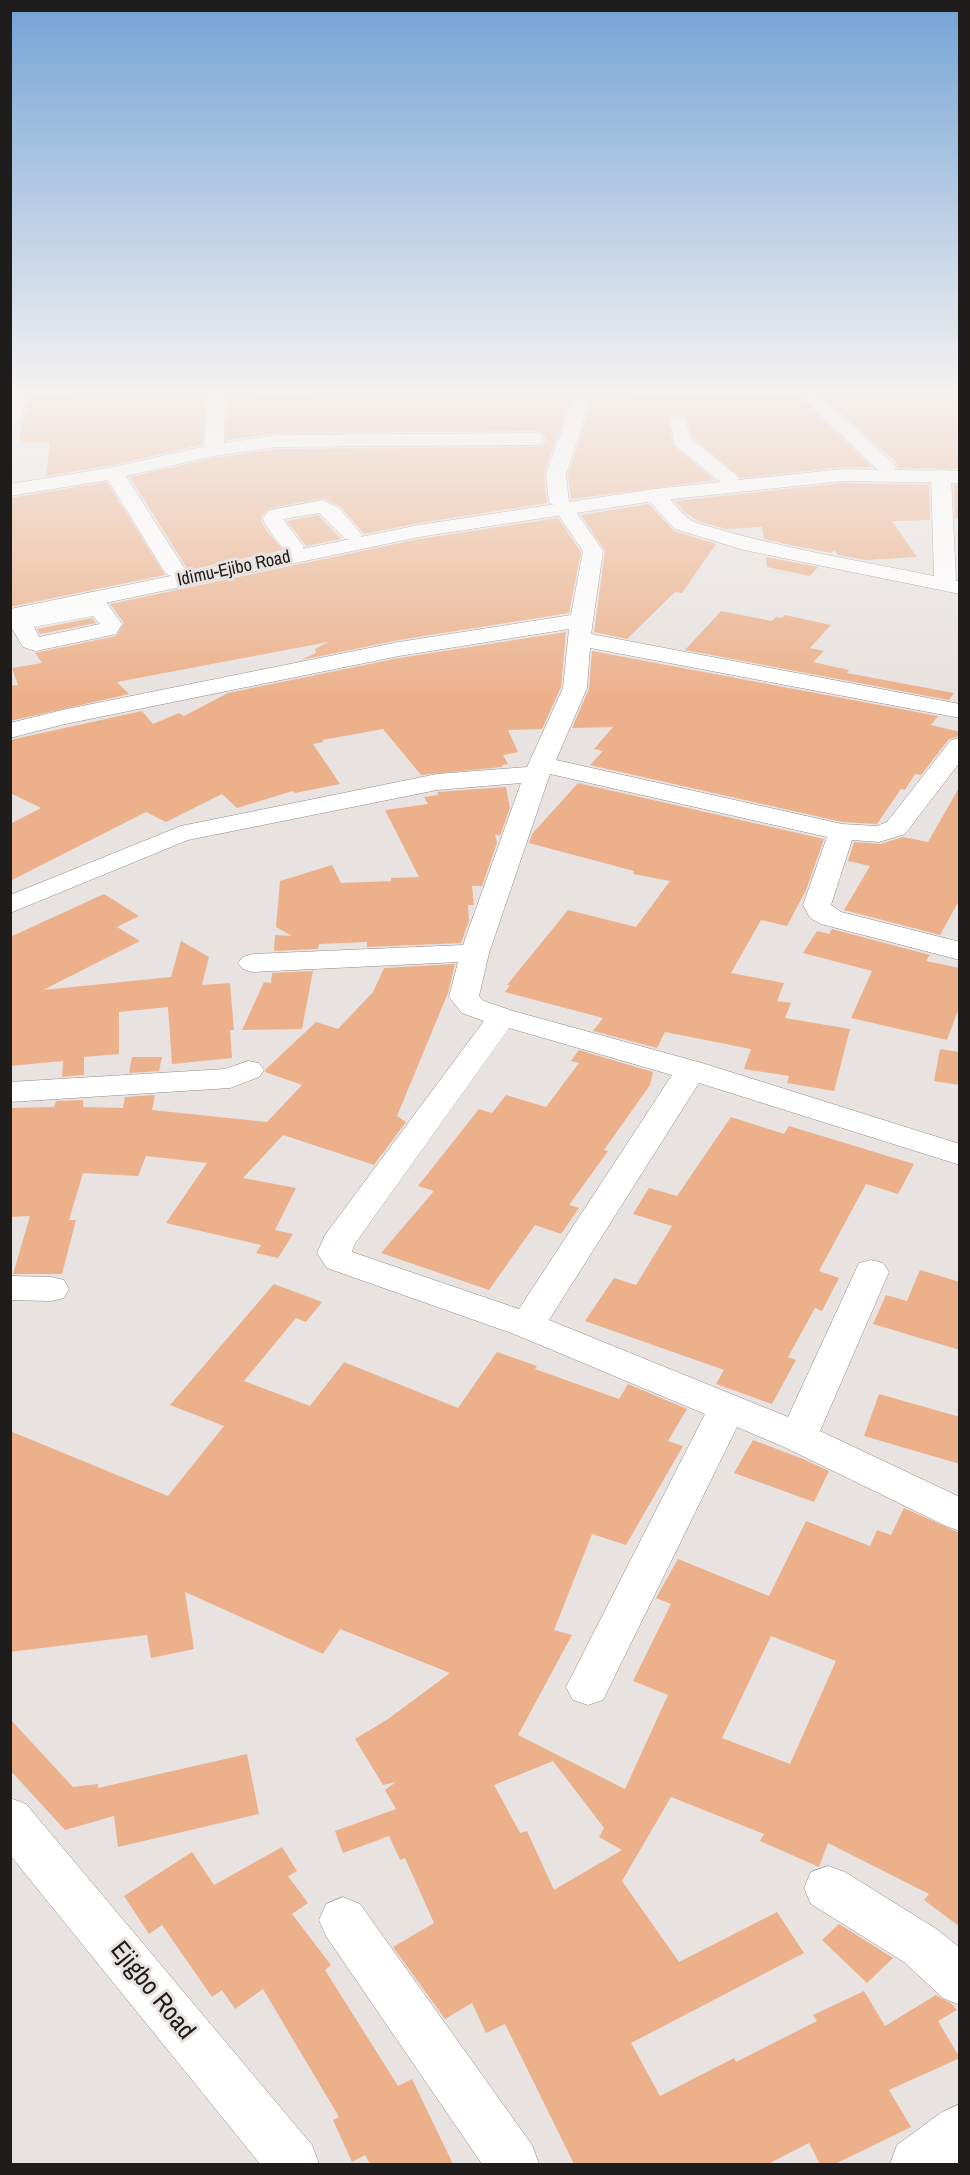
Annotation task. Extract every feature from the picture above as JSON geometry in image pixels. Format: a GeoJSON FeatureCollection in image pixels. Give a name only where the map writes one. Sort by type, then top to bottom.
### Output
{"type":"FeatureCollection","features":[{"type":"Feature","properties":{"kind":"main road","name":"Idimu-Ejibo Road"},"geometry":{"type":"LineString","coordinates":[[14,615],[95,603],[419,531],[639,494]]}},
{"type":"Feature","properties":{"kind":"main road","name":"Idimu-Ejibo Road"},"geometry":{"type":"LineString","coordinates":[[14,615],[288,540],[346,529],[668,494]]}},
{"type":"Feature","properties":{"kind":"street"},"geometry":{"type":"LineString","coordinates":[[127,494],[175,572]]}},
{"type":"Feature","properties":{"kind":"street"},"geometry":{"type":"LineString","coordinates":[[560,494],[562,506],[593,551],[575,688],[539,769],[475,953],[464,997],[473,1007],[502,1017],[691,1070],[960,1155]]}},
{"type":"Feature","properties":{"kind":"street"},"geometry":{"type":"LineString","coordinates":[[654,495],[682,525],[744,544],[952,587],[953,494]]}},
{"type":"Feature","properties":{"kind":"street"},"geometry":{"type":"LineString","coordinates":[[316,505],[327,507],[346,529],[312,528],[288,540],[274,522],[274,516],[281,512],[316,505]]}},
{"type":"Feature","properties":{"kind":"street"},"geometry":{"type":"LineString","coordinates":[[14,615],[31,642],[36,644],[108,628],[111,624],[95,603]]}},
{"type":"Feature","properties":{"kind":"street"},"geometry":{"type":"LineString","coordinates":[[10,731],[73,715],[399,649],[581,630],[960,711]]}},
{"type":"Feature","properties":{"kind":"street"},"geometry":{"type":"LineString","coordinates":[[10,905],[181,834],[437,782],[539,769],[842,832],[879,834],[896,828],[960,745]]}},
{"type":"Feature","properties":{"kind":"street"},"geometry":{"type":"LineString","coordinates":[[842,832],[817,905],[820,912],[831,918],[960,951]]}},
{"type":"Feature","properties":{"kind":"street"},"geometry":{"type":"LineString","coordinates":[[253,963],[475,953]]}},
{"type":"Feature","properties":{"kind":"street"},"geometry":{"type":"LineString","coordinates":[[502,1017],[337,1243],[334,1253],[339,1260],[526,1324],[798,1437],[960,1515]]}},
{"type":"Feature","properties":{"kind":"street"},"geometry":{"type":"LineString","coordinates":[[10,1092],[230,1078],[248,1070]]}},
{"type":"Feature","properties":{"kind":"street"},"geometry":{"type":"LineString","coordinates":[[526,1324],[691,1070]]}},
{"type":"Feature","properties":{"kind":"street"},"geometry":{"type":"LineString","coordinates":[[798,1437],[871,1272]]}},
{"type":"Feature","properties":{"kind":"street"},"geometry":{"type":"LineString","coordinates":[[10,1288],[51,1289]]}},
{"type":"Feature","properties":{"kind":"street"},"geometry":{"type":"LineString","coordinates":[[588,1687],[727,1408]]}},
{"type":"Feature","properties":{"kind":"street","name":"Ejigbo Road"},"geometry":{"type":"LineString","coordinates":[[10,1819],[293,2164]]}},
{"type":"Feature","properties":{"kind":"street"},"geometry":{"type":"LineString","coordinates":[[828,1888],[921,1946],[960,1981]]}},
{"type":"Feature","properties":{"kind":"street"},"geometry":{"type":"LineString","coordinates":[[343,1920],[513,2164]]}},
{"type":"Feature","properties":{"kind":"street"},"geometry":{"type":"LineString","coordinates":[[916,2164],[960,2130]]}},
{"type":"Feature","properties":{"kind":"building"},"geometry":{"type":"Polygon","coordinates":[[[37,494],[114,494],[165,575],[10,607],[10,498],[37,494]]]}},
{"type":"Feature","properties":{"kind":"building"},"geometry":{"type":"Polygon","coordinates":[[[140,494],[546,494],[547,503],[364,534],[341,507],[323,498],[270,508],[261,517],[262,523],[284,550],[188,570],[140,494]]]}},
{"type":"Feature","properties":{"kind":"building"},"geometry":{"type":"Polygon","coordinates":[[[570,494],[613,494],[571,499],[570,494]]]}},
{"type":"Feature","properties":{"kind":"building"},"geometry":{"type":"Polygon","coordinates":[[[745,494],[929,494],[930,520],[892,521],[917,557],[866,560],[838,555],[834,550],[831,553],[764,539],[762,527],[726,529],[698,521],[686,513],[675,501],[745,494]]]}},
{"type":"Feature","properties":{"kind":"building"},"geometry":{"type":"Polygon","coordinates":[[[954,494],[960,494],[960,518],[955,519],[954,494]]]}},
{"type":"Feature","properties":{"kind":"building"},"geometry":{"type":"Polygon","coordinates":[[[649,504],[674,531],[716,544],[682,593],[675,592],[627,639],[594,632],[605,551],[581,515],[649,504]]]}},
{"type":"Feature","properties":{"kind":"building"},"geometry":{"type":"Polygon","coordinates":[[[318,515],[341,539],[306,546],[287,521],[318,515]]]}},
{"type":"Feature","properties":{"kind":"building"},"geometry":{"type":"Polygon","coordinates":[[[558,518],[581,552],[569,613],[399,640],[301,660],[316,653],[315,649],[328,642],[117,682],[129,694],[10,721],[10,686],[18,685],[12,668],[42,663],[35,653],[116,636],[124,623],[110,604],[419,539],[558,518]]]}},
{"type":"Feature","properties":{"kind":"building"},"geometry":{"type":"Polygon","coordinates":[[[766,557],[818,567],[810,576],[767,567],[766,557]]]}},
{"type":"Feature","properties":{"kind":"building"},"geometry":{"type":"Polygon","coordinates":[[[721,611],[772,621],[776,617],[782,618],[785,615],[831,625],[810,648],[824,651],[813,662],[849,670],[847,673],[954,693],[949,700],[685,650],[721,611]]]}},
{"type":"Feature","properties":{"kind":"building"},"geometry":{"type":"Polygon","coordinates":[[[92,618],[96,623],[40,634],[37,629],[92,618]]]}},
{"type":"Feature","properties":{"kind":"building"},"geometry":{"type":"Polygon","coordinates":[[[566,632],[561,687],[542,729],[508,730],[518,752],[503,755],[508,764],[502,767],[421,775],[383,729],[322,740],[324,742],[313,744],[340,784],[295,793],[293,791],[237,808],[222,794],[166,822],[146,812],[10,881],[10,824],[41,808],[10,793],[10,740],[142,711],[153,724],[179,713],[184,716],[228,693],[399,658],[566,632]]]}},
{"type":"Feature","properties":{"kind":"building"},"geometry":{"type":"Polygon","coordinates":[[[592,651],[938,716],[931,725],[960,732],[960,736],[949,739],[921,775],[915,774],[905,790],[901,789],[877,824],[842,822],[590,765],[603,751],[594,749],[613,727],[572,728],[589,689],[592,651]]]}},
{"type":"Feature","properties":{"kind":"building"},"geometry":{"type":"Polygon","coordinates":[[[578,783],[824,839],[806,890],[787,926],[761,920],[731,973],[784,983],[777,1001],[791,1003],[785,1018],[850,1029],[834,1091],[787,1083],[789,1076],[744,1069],[751,1049],[665,1032],[657,1048],[593,1031],[603,1018],[505,992],[510,985],[507,985],[568,910],[636,927],[670,881],[633,874],[634,871],[529,843],[532,834],[578,783]]]}},
{"type":"Feature","properties":{"kind":"building"},"geometry":{"type":"Polygon","coordinates":[[[960,786],[960,899],[940,935],[844,910],[870,866],[848,861],[854,842],[880,844],[903,837],[928,842],[960,786]]]}},
{"type":"Feature","properties":{"kind":"building"},"geometry":{"type":"Polygon","coordinates":[[[506,787],[510,808],[500,836],[495,834],[497,843],[482,886],[472,886],[474,905],[468,905],[469,921],[461,943],[367,947],[367,942],[319,944],[318,949],[274,951],[275,935],[292,936],[276,927],[280,881],[332,865],[341,883],[391,881],[391,878],[419,877],[385,810],[428,804],[424,797],[439,795],[437,792],[506,787]]]}},
{"type":"Feature","properties":{"kind":"building"},"geometry":{"type":"Polygon","coordinates":[[[104,894],[139,916],[117,927],[140,941],[43,990],[171,977],[181,941],[209,957],[202,985],[230,983],[234,1030],[230,1030],[232,1058],[172,1064],[168,1007],[119,1012],[119,1054],[84,1057],[84,1075],[62,1077],[63,1061],[10,1066],[10,937],[104,894]]]}},
{"type":"Feature","properties":{"kind":"building"},"geometry":{"type":"Polygon","coordinates":[[[832,929],[930,955],[926,961],[960,968],[960,1005],[947,1040],[851,1018],[872,971],[803,953],[817,931],[829,934],[832,929]]]}},
{"type":"Feature","properties":{"kind":"building"},"geometry":{"type":"Polygon","coordinates":[[[455,964],[448,993],[397,1116],[406,1122],[374,1165],[283,1135],[243,1178],[296,1188],[275,1230],[293,1234],[278,1258],[256,1253],[261,1245],[166,1223],[207,1163],[146,1156],[138,1176],[83,1173],[69,1220],[76,1220],[62,1274],[13,1274],[30,1216],[10,1217],[10,1108],[54,1107],[56,1101],[83,1100],[83,1107],[123,1108],[125,1097],[155,1095],[152,1110],[267,1122],[302,1085],[265,1072],[266,1069],[316,1022],[338,1029],[373,992],[384,968],[455,964]]]}},
{"type":"Feature","properties":{"kind":"building"},"geometry":{"type":"Polygon","coordinates":[[[313,971],[302,1029],[242,1030],[264,982],[271,983],[272,973],[313,971]]]}},
{"type":"Feature","properties":{"kind":"building"},"geometry":{"type":"Polygon","coordinates":[[[940,1049],[960,1052],[960,1085],[934,1081],[940,1049]]]}},
{"type":"Feature","properties":{"kind":"building"},"geometry":{"type":"Polygon","coordinates":[[[579,1050],[653,1072],[650,1085],[604,1150],[608,1151],[569,1205],[579,1208],[561,1234],[535,1225],[489,1290],[381,1253],[434,1191],[418,1186],[479,1109],[492,1113],[506,1095],[546,1107],[579,1063],[571,1061],[579,1050]]]}},
{"type":"Feature","properties":{"kind":"building"},"geometry":{"type":"Polygon","coordinates":[[[132,1057],[162,1057],[159,1071],[129,1073],[132,1057]]]}},
{"type":"Feature","properties":{"kind":"building"},"geometry":{"type":"Polygon","coordinates":[[[731,1117],[784,1134],[789,1126],[914,1164],[898,1194],[866,1184],[819,1271],[839,1278],[822,1311],[815,1308],[788,1357],[796,1360],[772,1404],[716,1384],[724,1370],[585,1321],[614,1278],[636,1285],[672,1226],[633,1214],[649,1188],[677,1196],[731,1117]]]}},
{"type":"Feature","properties":{"kind":"building"},"geometry":{"type":"Polygon","coordinates":[[[920,1270],[960,1282],[960,1350],[873,1324],[886,1295],[907,1301],[920,1270]]]}},
{"type":"Feature","properties":{"kind":"building"},"geometry":{"type":"Polygon","coordinates":[[[274,1284],[322,1302],[306,1322],[296,1318],[244,1381],[310,1406],[344,1362],[458,1408],[497,1352],[537,1366],[535,1369],[619,1399],[628,1384],[687,1409],[668,1441],[683,1446],[626,1545],[592,1534],[554,1630],[572,1635],[518,1735],[625,1789],[668,1695],[633,1681],[671,1604],[656,1598],[678,1559],[769,1596],[806,1521],[870,1546],[877,1530],[891,1535],[904,1508],[960,1533],[960,1927],[924,1900],[929,1894],[828,1843],[819,1867],[760,1841],[764,1834],[671,1797],[622,1881],[679,1962],[777,1912],[804,1953],[631,2043],[660,2096],[734,2058],[736,2062],[817,2021],[813,2015],[864,1991],[885,2026],[936,1995],[952,2004],[957,2010],[938,2021],[960,2058],[889,2090],[911,2127],[835,2164],[820,2164],[809,2143],[768,2164],[574,2164],[505,2024],[486,2033],[472,2003],[445,2019],[393,1947],[434,1923],[405,1858],[400,1860],[389,1836],[343,1853],[335,1831],[396,1809],[385,1790],[396,1782],[383,1785],[355,1739],[388,1719],[450,1673],[340,1629],[323,1654],[185,1592],[194,1649],[151,1658],[147,1635],[10,1652],[10,1431],[168,1496],[224,1426],[170,1405],[274,1284]],[[771,1636],[722,1738],[790,1764],[836,1661],[771,1636]],[[553,1761],[494,1785],[520,1833],[527,1831],[554,1890],[622,1850],[599,1837],[604,1828],[553,1761]]]}},
{"type":"Feature","properties":{"kind":"building"},"geometry":{"type":"Polygon","coordinates":[[[879,1394],[960,1417],[960,1464],[864,1436],[879,1394]]]}},
{"type":"Feature","properties":{"kind":"building"},"geometry":{"type":"Polygon","coordinates":[[[753,1440],[829,1471],[814,1502],[734,1473],[753,1440]]]}},
{"type":"Feature","properties":{"kind":"building"},"geometry":{"type":"Polygon","coordinates":[[[10,1719],[73,1787],[98,1784],[98,1788],[247,1754],[259,1814],[118,1847],[114,1816],[65,1830],[10,1770],[10,1719]]]}},
{"type":"Feature","properties":{"kind":"building"},"geometry":{"type":"Polygon","coordinates":[[[282,1847],[297,1871],[288,1876],[308,1903],[292,1914],[331,1965],[325,1970],[398,2086],[412,2079],[453,2164],[370,2164],[365,2155],[352,2162],[333,2120],[339,2117],[263,1989],[235,2009],[222,1990],[212,1997],[162,1925],[149,1934],[124,1896],[192,1852],[214,1885],[282,1847]]]}},
{"type":"Feature","properties":{"kind":"building"},"geometry":{"type":"Polygon","coordinates":[[[839,1924],[893,1958],[867,1983],[822,1940],[839,1924]]]}}]}
